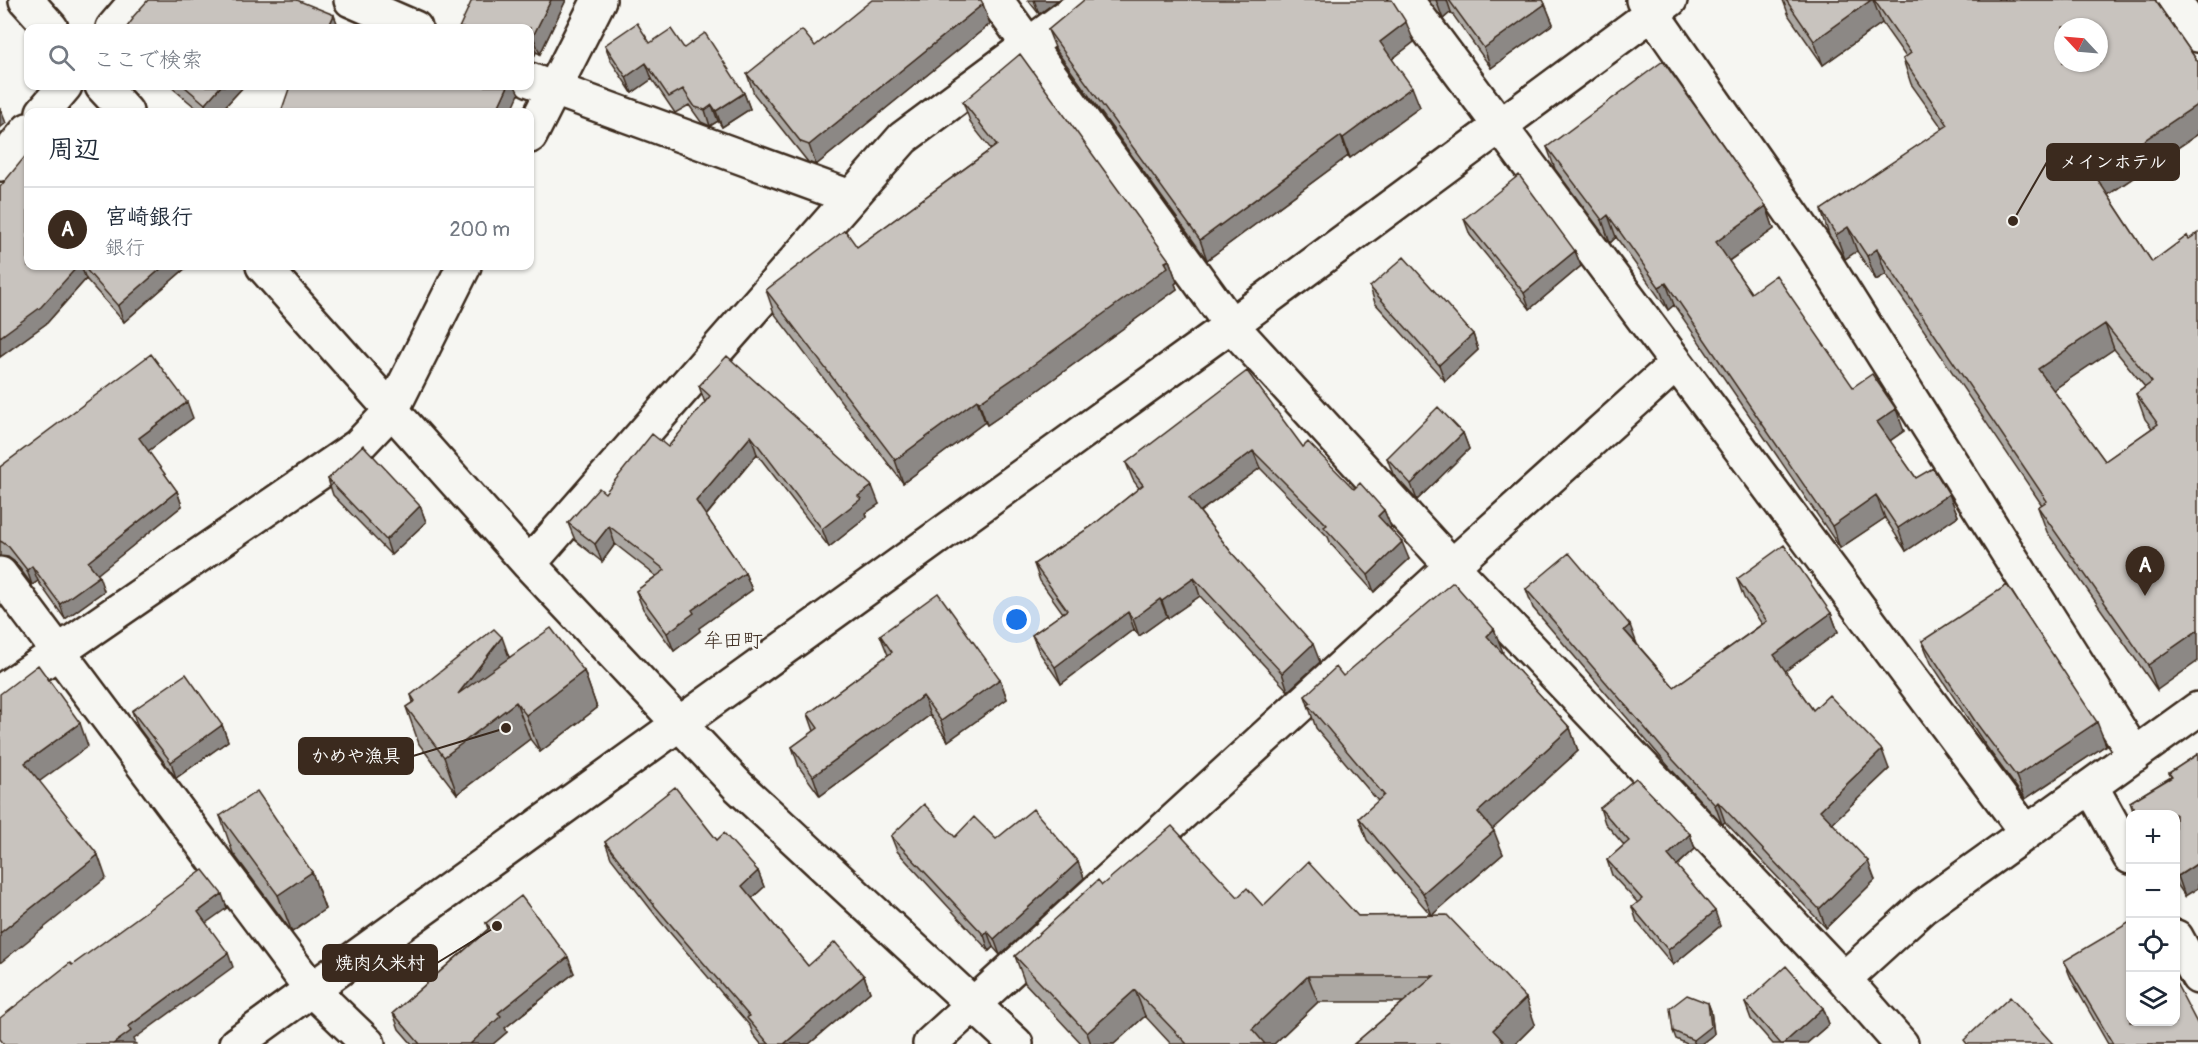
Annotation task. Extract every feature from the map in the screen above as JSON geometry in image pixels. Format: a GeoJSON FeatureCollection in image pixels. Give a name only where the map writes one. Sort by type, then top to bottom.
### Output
{"type":"FeatureCollection","features":[{"type":"Feature","properties":{"kind":"main road"},"geometry":{"type":"LineString","coordinates":[[26,0],[47,24]]}},
{"type":"Feature","properties":{"kind":"main road"},"geometry":{"type":"LineString","coordinates":[[116,24],[137,0]]}},
{"type":"Feature","properties":{"kind":"main road"},"geometry":{"type":"LineString","coordinates":[[534,117],[541,85],[599,0]]}},
{"type":"Feature","properties":{"kind":"main road"},"geometry":{"type":"LineString","coordinates":[[996,0],[1231,325],[1452,566],[1844,979],[1901,1044]]}},
{"type":"Feature","properties":{"kind":"main road"},"geometry":{"type":"LineString","coordinates":[[529,564],[903,138],[1089,0]]}},
{"type":"Feature","properties":{"kind":"main road"},"geometry":{"type":"LineString","coordinates":[[1407,0],[2025,832]]}},
{"type":"Feature","properties":{"kind":"main road"},"geometry":{"type":"LineString","coordinates":[[2173,0],[2198,35]]}},
{"type":"Feature","properties":{"kind":"main road"},"geometry":{"type":"LineString","coordinates":[[360,2],[407,24]]}},
{"type":"Feature","properties":{"kind":"main road"},"geometry":{"type":"LineString","coordinates":[[236,1044],[682,724],[1231,325],[1500,125],[1655,5],[1818,251],[2135,754]]}},
{"type":"Feature","properties":{"kind":"main road"},"geometry":{"type":"LineString","coordinates":[[541,85],[850,197]]}},
{"type":"Feature","properties":{"kind":"main road"},"geometry":{"type":"LineString","coordinates":[[46,108],[62,90]]}},
{"type":"Feature","properties":{"kind":"main road"},"geometry":{"type":"LineString","coordinates":[[106,90],[122,108]]}},
{"type":"Feature","properties":{"kind":"main road"},"geometry":{"type":"LineString","coordinates":[[0,164],[24,135]]}},
{"type":"Feature","properties":{"kind":"main road"},"geometry":{"type":"LineString","coordinates":[[267,270],[529,564],[739,787],[1016,1044]]}},
{"type":"Feature","properties":{"kind":"main road"},"geometry":{"type":"LineString","coordinates":[[0,692],[358,446],[392,410],[462,270]]}},
{"type":"Feature","properties":{"kind":"main road"},"geometry":{"type":"LineString","coordinates":[[930,1044],[1676,364]]}},
{"type":"Feature","properties":{"kind":"main road"},"geometry":{"type":"LineString","coordinates":[[0,574],[312,990],[368,1044]]}},
{"type":"Feature","properties":{"kind":"main road"},"geometry":{"type":"LineString","coordinates":[[1844,979],[1923,907],[2198,709]]}},
{"type":"Feature","properties":{"kind":"main road"},"geometry":{"type":"LineString","coordinates":[[2091,786],[2126,850]]}},
{"type":"Feature","properties":{"kind":"main road"},"geometry":{"type":"LineString","coordinates":[[2180,946],[2198,977]]}},
{"type":"Feature","properties":{"kind":"building"},"geometry":{"type":"Polygon","coordinates":[[[148,0],[297,0],[334,15],[330,24],[129,24],[148,0]]]}},
{"type":"Feature","properties":{"kind":"building"},"geometry":{"type":"Polygon","coordinates":[[[472,0],[551,0],[534,34],[534,24],[461,24],[472,0]]]}},
{"type":"Feature","properties":{"kind":"building"},"geometry":{"type":"Polygon","coordinates":[[[872,0],[981,0],[983,4],[809,145],[801,142],[747,74],[802,30],[815,46],[872,0]]]}},
{"type":"Feature","properties":{"kind":"building"},"geometry":{"type":"Polygon","coordinates":[[[1084,0],[1392,0],[1406,22],[1380,42],[1412,87],[1343,138],[1341,136],[1200,240],[1048,30],[1084,0]]]}},
{"type":"Feature","properties":{"kind":"building"},"geometry":{"type":"Polygon","coordinates":[[[1449,0],[1543,0],[1545,4],[1484,48],[1449,0]]]}},
{"type":"Feature","properties":{"kind":"building"},"geometry":{"type":"Polygon","coordinates":[[[1786,0],[1871,0],[1814,41],[1786,0]]]}},
{"type":"Feature","properties":{"kind":"building"},"geometry":{"type":"Polygon","coordinates":[[[1874,0],[2155,0],[2198,62],[2198,104],[2094,174],[2152,262],[2187,236],[2189,239],[2198,233],[2198,630],[2148,665],[2038,507],[2047,501],[1877,249],[1867,256],[1848,227],[1836,235],[1821,210],[1948,125],[1903,59],[1911,53],[1874,0]],[[2105,324],[2038,369],[2105,461],[2158,424],[2136,394],[2152,382],[2105,324]]]}},
{"type":"Feature","properties":{"kind":"building"},"geometry":{"type":"Polygon","coordinates":[[[637,23],[650,43],[671,29],[684,48],[705,33],[744,93],[716,111],[712,105],[705,110],[695,107],[683,89],[669,97],[646,63],[626,77],[605,45],[637,23]]]}},
{"type":"Feature","properties":{"kind":"building"},"geometry":{"type":"Polygon","coordinates":[[[1020,54],[1169,260],[1165,262],[1168,267],[1029,368],[979,402],[977,400],[895,460],[766,290],[845,230],[857,247],[997,145],[963,102],[1020,54]]]}},
{"type":"Feature","properties":{"kind":"building"},"geometry":{"type":"Polygon","coordinates":[[[1663,61],[1766,206],[1716,242],[1751,293],[1776,275],[1853,387],[1872,374],[1896,409],[1877,422],[1916,478],[1933,468],[1949,494],[1898,528],[1876,495],[1832,526],[1666,283],[1659,287],[1608,215],[1602,220],[1547,147],[1663,61]]]}},
{"type":"Feature","properties":{"kind":"building"},"geometry":{"type":"Polygon","coordinates":[[[189,90],[217,90],[205,104],[189,90]]]}},
{"type":"Feature","properties":{"kind":"building"},"geometry":{"type":"Polygon","coordinates":[[[289,90],[506,90],[498,108],[282,108],[289,90]]]}},
{"type":"Feature","properties":{"kind":"building"},"geometry":{"type":"Polygon","coordinates":[[[24,158],[24,270],[74,270],[41,307],[0,337],[0,187],[24,158]]]}},
{"type":"Feature","properties":{"kind":"building"},"geometry":{"type":"Polygon","coordinates":[[[1519,175],[1575,251],[1524,293],[1464,219],[1519,175]]]}},
{"type":"Feature","properties":{"kind":"building"},"geometry":{"type":"Polygon","coordinates":[[[1404,257],[1473,334],[1439,365],[1370,287],[1404,257]]]}},
{"type":"Feature","properties":{"kind":"building"},"geometry":{"type":"Polygon","coordinates":[[[86,270],[159,270],[118,306],[86,270]]]}},
{"type":"Feature","properties":{"kind":"building"},"geometry":{"type":"Polygon","coordinates":[[[151,354],[187,402],[139,438],[177,491],[88,562],[99,576],[60,604],[32,566],[27,570],[9,547],[0,541],[0,467],[151,354]]]}},
{"type":"Feature","properties":{"kind":"building"},"geometry":{"type":"Polygon","coordinates":[[[727,356],[872,486],[858,496],[861,499],[822,529],[751,436],[696,501],[745,573],[692,610],[694,613],[667,633],[636,591],[665,570],[609,526],[595,544],[568,523],[599,488],[605,493],[652,434],[668,447],[710,396],[699,386],[727,356]]]}},
{"type":"Feature","properties":{"kind":"building"},"geometry":{"type":"Polygon","coordinates":[[[1247,371],[1303,447],[1308,442],[1354,489],[1360,483],[1384,510],[1378,516],[1402,542],[1368,575],[1324,527],[1327,525],[1253,451],[1189,498],[1231,552],[1313,644],[1282,673],[1194,578],[1133,619],[1128,612],[1055,667],[1032,635],[1067,610],[1034,564],[1092,526],[1143,485],[1126,463],[1247,371]]]}},
{"type":"Feature","properties":{"kind":"building"},"geometry":{"type":"Polygon","coordinates":[[[1438,407],[1463,433],[1411,484],[1387,458],[1438,407]]]}},
{"type":"Feature","properties":{"kind":"building"},"geometry":{"type":"Polygon","coordinates":[[[363,445],[420,506],[386,540],[328,479],[363,445]]]}},
{"type":"Feature","properties":{"kind":"building"},"geometry":{"type":"Polygon","coordinates":[[[1784,545],[1831,613],[1774,655],[1813,710],[1829,695],[1882,750],[1820,810],[1868,861],[1819,909],[1718,802],[1715,805],[1663,749],[1526,589],[1569,553],[1630,625],[1624,630],[1674,687],[1767,621],[1737,579],[1784,545]]]}},
{"type":"Feature","properties":{"kind":"building"},"geometry":{"type":"Polygon","coordinates":[[[1453,582],[1494,629],[1487,636],[1570,728],[1478,812],[1494,831],[1423,893],[1359,818],[1384,795],[1308,705],[1311,703],[1305,696],[1336,667],[1343,676],[1453,582]]]}},
{"type":"Feature","properties":{"kind":"building"},"geometry":{"type":"Polygon","coordinates":[[[2007,585],[2097,722],[2016,776],[1977,724],[1922,641],[2007,585]]]}},
{"type":"Feature","properties":{"kind":"building"},"geometry":{"type":"Polygon","coordinates":[[[938,593],[1000,679],[941,721],[923,696],[813,776],[792,747],[818,728],[808,714],[892,652],[880,635],[938,593]]]}},
{"type":"Feature","properties":{"kind":"building"},"geometry":{"type":"Polygon","coordinates":[[[551,628],[584,671],[526,715],[516,702],[444,757],[406,707],[415,701],[411,695],[494,629],[502,637],[458,694],[551,628]]]}},
{"type":"Feature","properties":{"kind":"building"},"geometry":{"type":"Polygon","coordinates":[[[38,665],[80,723],[25,763],[98,855],[0,933],[0,694],[38,665]]]}},
{"type":"Feature","properties":{"kind":"building"},"geometry":{"type":"Polygon","coordinates":[[[186,674],[222,725],[171,762],[132,711],[186,674]]]}},
{"type":"Feature","properties":{"kind":"building"},"geometry":{"type":"Polygon","coordinates":[[[2198,754],[2198,863],[2180,875],[2180,810],[2135,810],[2130,802],[2172,777],[2169,773],[2198,754]]]}},
{"type":"Feature","properties":{"kind":"building"},"geometry":{"type":"Polygon","coordinates":[[[1636,778],[1690,834],[1668,855],[1715,911],[1668,950],[1632,907],[1642,899],[1607,860],[1629,841],[1600,808],[1636,778]]]}},
{"type":"Feature","properties":{"kind":"building"},"geometry":{"type":"Polygon","coordinates":[[[675,787],[717,840],[724,833],[758,871],[742,886],[808,966],[835,942],[864,976],[784,1044],[769,1044],[747,1018],[749,1016],[654,905],[605,842],[675,787]]]}},
{"type":"Feature","properties":{"kind":"building"},"geometry":{"type":"Polygon","coordinates":[[[257,791],[312,872],[278,895],[220,816],[257,791]]]}},
{"type":"Feature","properties":{"kind":"building"},"geometry":{"type":"Polygon","coordinates":[[[924,804],[955,837],[974,817],[996,839],[1033,809],[1078,862],[994,939],[987,931],[984,935],[891,836],[924,804]]]}},
{"type":"Feature","properties":{"kind":"building"},"geometry":{"type":"Polygon","coordinates":[[[1172,826],[1238,897],[1247,888],[1263,906],[1308,862],[1358,916],[1447,915],[1526,998],[1493,1030],[1506,1044],[1354,1044],[1434,976],[1308,976],[1252,1029],[1265,1044],[1187,1044],[1135,990],[1087,1033],[1015,956],[1098,880],[1102,885],[1172,826]]]}},
{"type":"Feature","properties":{"kind":"building"},"geometry":{"type":"Polygon","coordinates":[[[203,870],[222,894],[198,912],[228,953],[128,1027],[131,1031],[113,1044],[4,1044],[0,1039],[0,1018],[70,963],[72,965],[203,870]]]}},
{"type":"Feature","properties":{"kind":"building"},"geometry":{"type":"Polygon","coordinates":[[[521,896],[568,957],[498,1013],[501,1016],[470,1044],[420,1044],[393,1013],[490,928],[486,923],[521,896]]]}},
{"type":"Feature","properties":{"kind":"building"},"geometry":{"type":"Polygon","coordinates":[[[2126,924],[2126,1026],[2180,1026],[2180,991],[2198,1025],[2198,1044],[2113,1044],[2064,961],[2126,924]]]}},
{"type":"Feature","properties":{"kind":"building"},"geometry":{"type":"Polygon","coordinates":[[[1786,966],[1823,1008],[1781,1044],[1745,1003],[1786,966]]]}},
{"type":"Feature","properties":{"kind":"building"},"geometry":{"type":"Polygon","coordinates":[[[1687,995],[1708,1003],[1711,1026],[1693,1040],[1673,1031],[1670,1008],[1687,995]]]}},
{"type":"Feature","properties":{"kind":"building"},"geometry":{"type":"Polygon","coordinates":[[[2010,997],[2053,1044],[1967,1044],[1964,1040],[2010,997]]]}},
{"type":"Feature","properties":{"kind":"place","name":"メインホテル"},"geometry":{"type":"Point","coordinates":[2013,221]}},
{"type":"Feature","properties":{"kind":"place","name":"宮崎銀行"},"geometry":{"type":"Point","coordinates":[2145,596]}},
{"type":"Feature","properties":{"kind":"place","name":"かめや漁具"},"geometry":{"type":"Point","coordinates":[506,728]}},
{"type":"Feature","properties":{"kind":"place","name":"焼肉久米村"},"geometry":{"type":"Point","coordinates":[497,926]}},
{"type":"Feature","properties":{"kind":"district","name":"牟田町"},"geometry":{"type":"Point","coordinates":[733,640]}}]}
